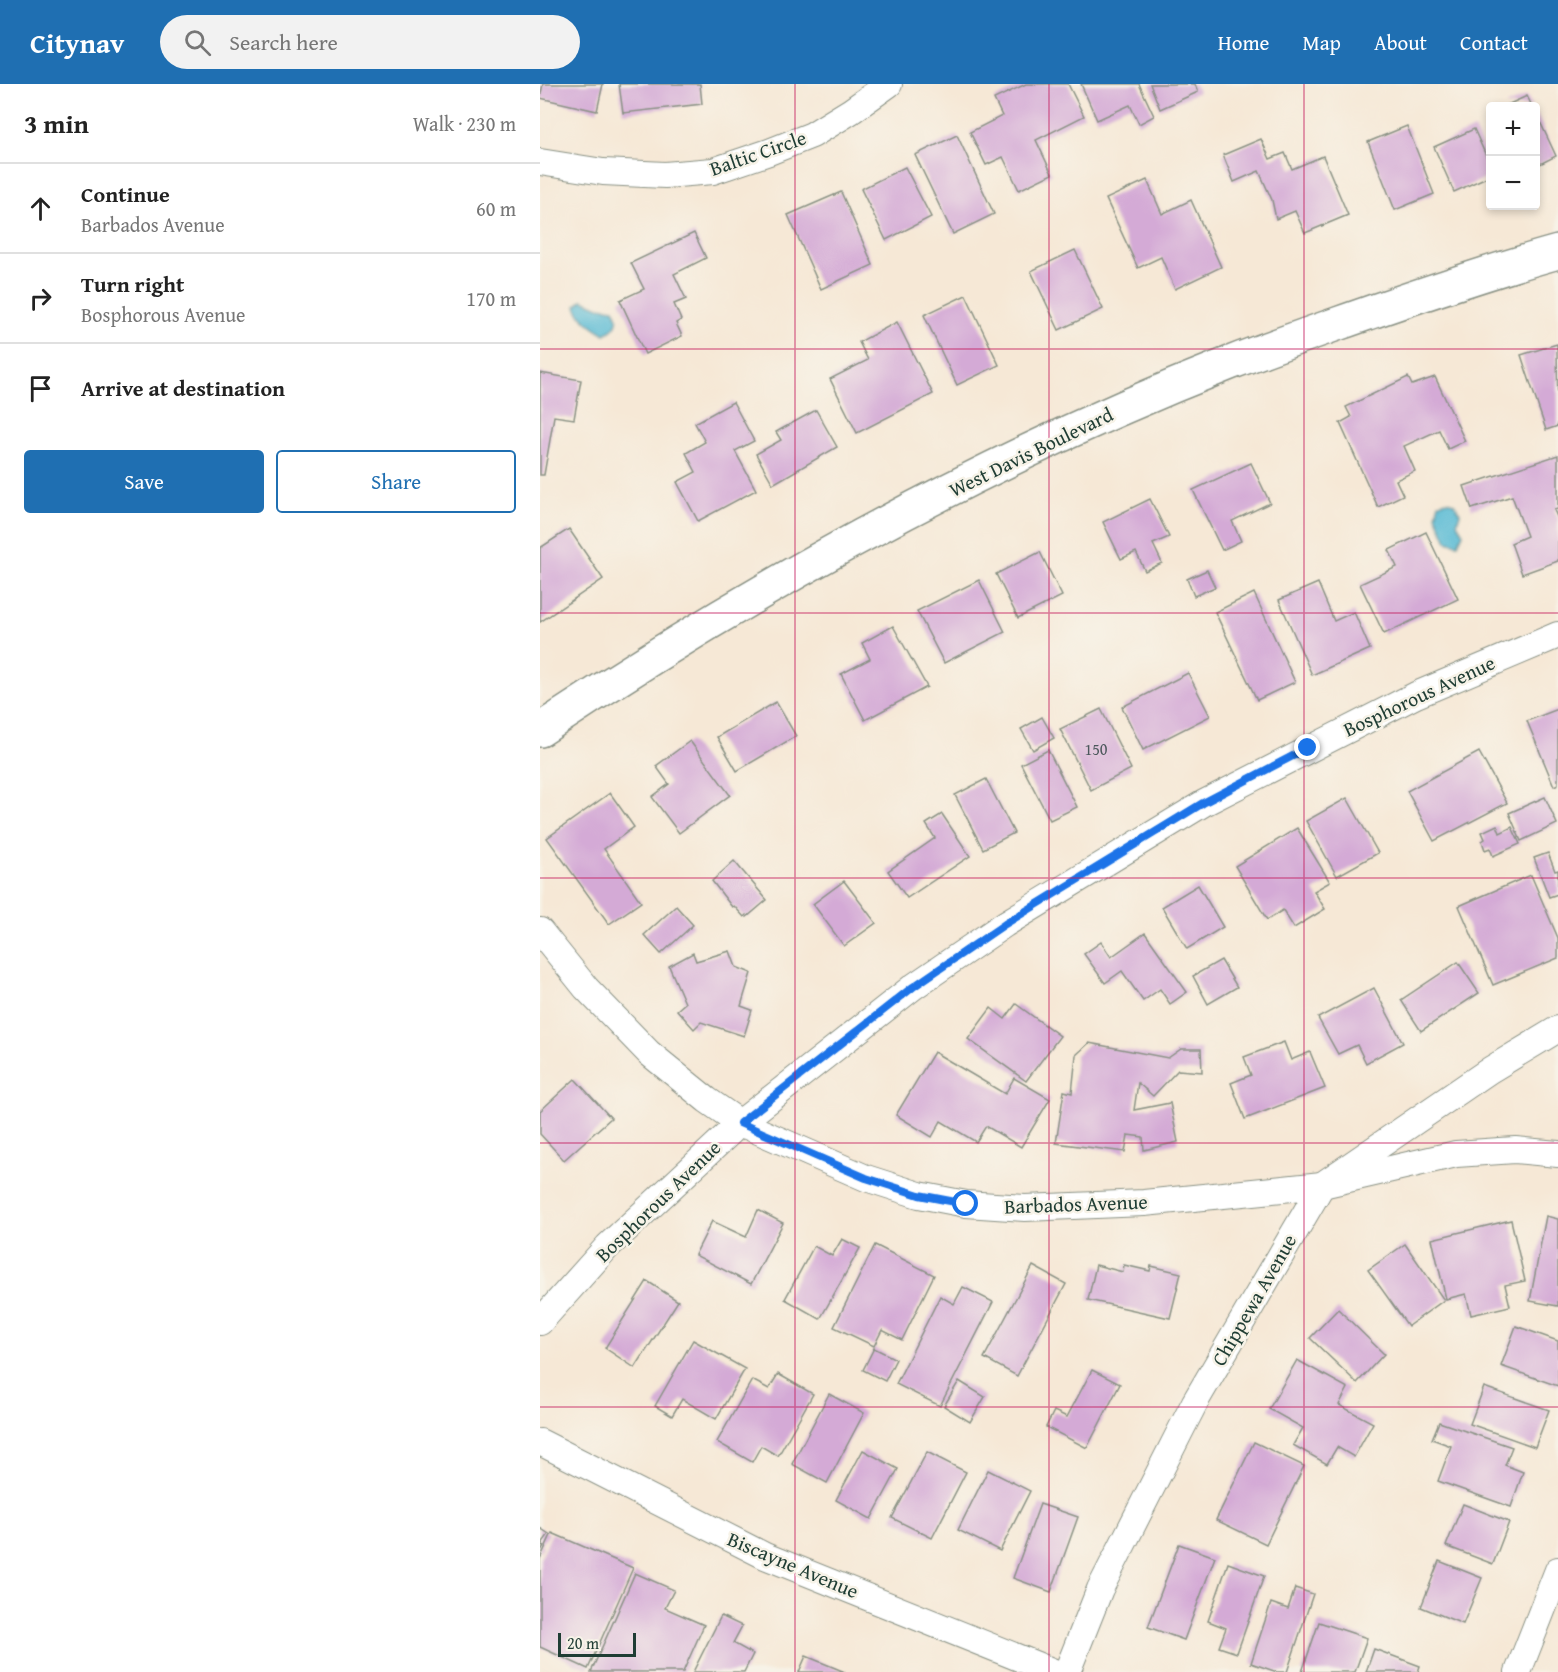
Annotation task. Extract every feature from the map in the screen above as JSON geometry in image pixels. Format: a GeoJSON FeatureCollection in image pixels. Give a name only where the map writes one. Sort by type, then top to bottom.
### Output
{"type":"FeatureCollection","features":[{"type":"Feature","properties":{"kind":"street","name":"Baltic Circle"},"geometry":{"type":"LineString","coordinates":[[540,162],[614,172],[665,175],[713,171],[812,135],[890,84]]}},
{"type":"Feature","properties":{"kind":"street","name":"West Davis Boulevard"},"geometry":{"type":"LineString","coordinates":[[540,730],[641,665],[803,567],[988,471],[1127,406],[1230,363],[1509,265],[1558,252]]}},
{"type":"Feature","properties":{"kind":"street","name":"Bosphorous Avenue"},"geometry":{"type":"LineString","coordinates":[[540,1322],[608,1246],[740,1123],[913,987],[1005,924],[1203,803],[1416,695],[1558,635]]}},
{"type":"Feature","properties":{"kind":"street","name":"Barbados Avenue"},"geometry":{"type":"LineString","coordinates":[[540,931],[586,988],[649,1053],[707,1100],[740,1123],[866,1178],[919,1195],[966,1204],[1025,1208],[1144,1203],[1322,1185],[1456,1154],[1515,1150],[1558,1154]]}},
{"type":"Feature","properties":{"kind":"street","name":"Chippewa Avenue"},"geometry":{"type":"LineString","coordinates":[[1067,1672],[1100,1589],[1195,1402],[1322,1185],[1490,1070],[1558,1029]]}},
{"type":"Feature","properties":{"kind":"street","name":"Biscayne Avenue"},"geometry":{"type":"LineString","coordinates":[[540,1442],[765,1556],[1054,1672]]}},
{"type":"Feature","properties":{"kind":"street"},"geometry":{"type":"LineString","coordinates":[[1518,1672],[1558,1570]]}},
{"type":"Feature","properties":{"kind":"water"},"geometry":{"type":"Polygon","coordinates":[[[583,300],[599,307],[614,309],[617,321],[612,330],[605,334],[581,315],[576,306],[583,300]]]}},
{"type":"Feature","properties":{"kind":"water"},"geometry":{"type":"Polygon","coordinates":[[[1447,501],[1454,503],[1460,513],[1457,523],[1463,533],[1458,544],[1447,541],[1436,515],[1439,503],[1447,501]]]}},
{"type":"Feature","properties":{"kind":"building"},"geometry":{"type":"Polygon","coordinates":[[[543,84],[603,84],[597,111],[540,98],[543,84]]]}},
{"type":"Feature","properties":{"kind":"building"},"geometry":{"type":"Polygon","coordinates":[[[619,84],[700,84],[702,104],[623,113],[619,84]]]}},
{"type":"Feature","properties":{"kind":"building"},"geometry":{"type":"Polygon","coordinates":[[[1026,84],[1068,84],[1084,116],[1036,140],[1052,174],[1019,190],[1003,157],[986,165],[970,132],[1002,116],[994,99],[1026,84]]]}},
{"type":"Feature","properties":{"kind":"building"},"geometry":{"type":"Polygon","coordinates":[[[1081,84],[1139,84],[1154,116],[1139,124],[1130,105],[1097,120],[1081,84]]]}},
{"type":"Feature","properties":{"kind":"building"},"geometry":{"type":"Polygon","coordinates":[[[1150,84],[1195,84],[1198,92],[1160,109],[1150,84]]]}},
{"type":"Feature","properties":{"kind":"building"},"geometry":{"type":"Polygon","coordinates":[[[1527,96],[1530,102],[1514,102],[1527,96]]]}},
{"type":"Feature","properties":{"kind":"building"},"geometry":{"type":"Polygon","coordinates":[[[1540,122],[1556,156],[1540,164],[1540,122]]]}},
{"type":"Feature","properties":{"kind":"building"},"geometry":{"type":"Polygon","coordinates":[[[1407,126],[1434,194],[1395,210],[1368,142],[1407,126]]]}},
{"type":"Feature","properties":{"kind":"building"},"geometry":{"type":"Polygon","coordinates":[[[1474,129],[1486,156],[1486,177],[1454,192],[1434,147],[1474,129]]]}},
{"type":"Feature","properties":{"kind":"building"},"geometry":{"type":"Polygon","coordinates":[[[957,135],[994,214],[953,234],[915,155],[957,135]]]}},
{"type":"Feature","properties":{"kind":"building"},"geometry":{"type":"Polygon","coordinates":[[[1261,139],[1270,159],[1285,153],[1292,169],[1323,156],[1348,215],[1305,233],[1295,211],[1276,219],[1272,200],[1259,171],[1234,182],[1223,155],[1261,139]]]}},
{"type":"Feature","properties":{"kind":"building"},"geometry":{"type":"Polygon","coordinates":[[[905,167],[931,217],[886,240],[861,189],[905,167]]]}},
{"type":"Feature","properties":{"kind":"building"},"geometry":{"type":"Polygon","coordinates":[[[1147,180],[1162,214],[1191,200],[1221,267],[1175,289],[1161,257],[1138,268],[1106,199],[1147,180]]]}},
{"type":"Feature","properties":{"kind":"building"},"geometry":{"type":"Polygon","coordinates":[[[841,192],[873,265],[821,289],[788,215],[841,192]]]}},
{"type":"Feature","properties":{"kind":"building"},"geometry":{"type":"Polygon","coordinates":[[[694,233],[706,258],[674,274],[686,299],[674,304],[681,320],[676,323],[682,336],[645,354],[620,300],[644,289],[631,263],[694,233]]]}},
{"type":"Feature","properties":{"kind":"building"},"geometry":{"type":"Polygon","coordinates":[[[1075,250],[1103,309],[1059,330],[1031,271],[1075,250]]]}},
{"type":"Feature","properties":{"kind":"building"},"geometry":{"type":"Polygon","coordinates":[[[966,295],[999,365],[957,385],[924,315],[966,295]]]}},
{"type":"Feature","properties":{"kind":"building"},"geometry":{"type":"Polygon","coordinates":[[[897,322],[933,394],[857,433],[830,379],[868,360],[859,342],[897,322]]]}},
{"type":"Feature","properties":{"kind":"building"},"geometry":{"type":"Polygon","coordinates":[[[1557,344],[1558,426],[1546,430],[1521,355],[1557,344]]]}},
{"type":"Feature","properties":{"kind":"building"},"geometry":{"type":"Polygon","coordinates":[[[540,373],[581,380],[574,419],[554,416],[544,475],[540,475],[540,373]]]}},
{"type":"Feature","properties":{"kind":"building"},"geometry":{"type":"Polygon","coordinates":[[[1408,377],[1412,385],[1435,377],[1465,441],[1448,449],[1439,430],[1404,446],[1415,471],[1396,480],[1403,495],[1378,507],[1340,423],[1351,417],[1346,407],[1408,377]]]}},
{"type":"Feature","properties":{"kind":"building"},"geometry":{"type":"Polygon","coordinates":[[[733,402],[754,441],[735,451],[756,490],[698,521],[677,482],[696,472],[686,453],[705,442],[695,423],[733,402]]]}},
{"type":"Feature","properties":{"kind":"building"},"geometry":{"type":"Polygon","coordinates":[[[816,410],[837,447],[773,484],[756,454],[781,440],[776,432],[816,410]]]}},
{"type":"Feature","properties":{"kind":"building"},"geometry":{"type":"Polygon","coordinates":[[[1558,455],[1558,509],[1554,510],[1558,519],[1558,561],[1522,574],[1511,543],[1527,536],[1512,496],[1472,509],[1464,486],[1558,455]]]}},
{"type":"Feature","properties":{"kind":"building"},"geometry":{"type":"Polygon","coordinates":[[[1251,463],[1270,503],[1232,521],[1241,541],[1222,550],[1193,490],[1251,463]]]}},
{"type":"Feature","properties":{"kind":"building"},"geometry":{"type":"Polygon","coordinates":[[[1150,499],[1169,537],[1153,544],[1162,563],[1145,571],[1136,552],[1121,559],[1103,522],[1150,499]]]}},
{"type":"Feature","properties":{"kind":"building"},"geometry":{"type":"Polygon","coordinates":[[[569,529],[603,579],[540,622],[540,548],[569,529]]]}},
{"type":"Feature","properties":{"kind":"building"},"geometry":{"type":"Polygon","coordinates":[[[1426,532],[1458,599],[1384,634],[1360,584],[1397,567],[1389,550],[1426,532]]]}},
{"type":"Feature","properties":{"kind":"building"},"geometry":{"type":"Polygon","coordinates":[[[1040,552],[1062,596],[1018,618],[996,574],[1040,552]]]}},
{"type":"Feature","properties":{"kind":"building"},"geometry":{"type":"Polygon","coordinates":[[[1207,570],[1215,587],[1194,596],[1187,579],[1207,570]]]}},
{"type":"Feature","properties":{"kind":"building"},"geometry":{"type":"Polygon","coordinates":[[[979,580],[1005,632],[944,663],[917,611],[979,580]]]}},
{"type":"Feature","properties":{"kind":"building"},"geometry":{"type":"Polygon","coordinates":[[[1318,583],[1334,621],[1354,612],[1370,649],[1312,675],[1279,600],[1318,583]]]}},
{"type":"Feature","properties":{"kind":"building"},"geometry":{"type":"Polygon","coordinates":[[[1254,593],[1295,682],[1257,700],[1215,612],[1254,593]]]}},
{"type":"Feature","properties":{"kind":"building"},"geometry":{"type":"Polygon","coordinates":[[[893,626],[927,687],[865,720],[841,674],[870,659],[862,643],[893,626]]]}},
{"type":"Feature","properties":{"kind":"building"},"geometry":{"type":"Polygon","coordinates":[[[1188,673],[1210,716],[1143,750],[1122,707],[1188,673]]]}},
{"type":"Feature","properties":{"kind":"building"},"geometry":{"type":"Polygon","coordinates":[[[776,702],[796,736],[737,771],[717,737],[776,702]]]}},
{"type":"Feature","properties":{"kind":"building"},"geometry":{"type":"Polygon","coordinates":[[[1101,709],[1131,769],[1091,790],[1060,729],[1101,709]]]}},
{"type":"Feature","properties":{"kind":"building"},"geometry":{"type":"Polygon","coordinates":[[[1558,709],[1558,784],[1554,786],[1527,721],[1558,709]]]}},
{"type":"Feature","properties":{"kind":"building"},"geometry":{"type":"Polygon","coordinates":[[[1042,717],[1054,738],[1033,750],[1021,729],[1042,717]]]}},
{"type":"Feature","properties":{"kind":"building"},"geometry":{"type":"Polygon","coordinates":[[[690,741],[730,795],[679,833],[652,797],[669,784],[656,766],[690,741]]]}},
{"type":"Feature","properties":{"kind":"building"},"geometry":{"type":"Polygon","coordinates":[[[1048,750],[1077,807],[1050,820],[1021,764],[1048,750]]]}},
{"type":"Feature","properties":{"kind":"building"},"geometry":{"type":"Polygon","coordinates":[[[1479,752],[1507,803],[1434,841],[1407,791],[1479,752]]]}},
{"type":"Feature","properties":{"kind":"building"},"geometry":{"type":"Polygon","coordinates":[[[986,779],[1014,833],[983,849],[955,795],[986,779]]]}},
{"type":"Feature","properties":{"kind":"building"},"geometry":{"type":"Polygon","coordinates":[[[610,793],[634,827],[604,849],[641,902],[609,924],[547,838],[610,793]]]}},
{"type":"Feature","properties":{"kind":"building"},"geometry":{"type":"Polygon","coordinates":[[[1545,797],[1557,824],[1521,841],[1509,813],[1545,797]]]}},
{"type":"Feature","properties":{"kind":"building"},"geometry":{"type":"Polygon","coordinates":[[[1347,798],[1378,853],[1337,876],[1306,821],[1347,798]]]}},
{"type":"Feature","properties":{"kind":"building"},"geometry":{"type":"Polygon","coordinates":[[[942,814],[970,856],[907,898],[888,871],[935,838],[926,824],[942,814]]]}},
{"type":"Feature","properties":{"kind":"building"},"geometry":{"type":"Polygon","coordinates":[[[1497,825],[1500,833],[1512,827],[1520,844],[1493,856],[1490,848],[1485,850],[1482,841],[1485,839],[1482,832],[1497,825]]]}},
{"type":"Feature","properties":{"kind":"building"},"geometry":{"type":"Polygon","coordinates":[[[1297,828],[1330,882],[1314,891],[1325,909],[1294,928],[1283,910],[1267,920],[1235,866],[1297,828]]]}},
{"type":"Feature","properties":{"kind":"building"},"geometry":{"type":"Polygon","coordinates":[[[1548,853],[1555,871],[1558,870],[1558,894],[1549,897],[1534,858],[1548,853]]]}},
{"type":"Feature","properties":{"kind":"building"},"geometry":{"type":"Polygon","coordinates":[[[734,861],[767,900],[747,917],[746,915],[744,917],[734,906],[732,907],[712,881],[734,861]]]}},
{"type":"Feature","properties":{"kind":"building"},"geometry":{"type":"Polygon","coordinates":[[[1531,875],[1558,938],[1558,958],[1493,985],[1459,906],[1531,875]]]}},
{"type":"Feature","properties":{"kind":"building"},"geometry":{"type":"Polygon","coordinates":[[[844,881],[876,923],[844,946],[813,904],[844,881]]]}},
{"type":"Feature","properties":{"kind":"building"},"geometry":{"type":"Polygon","coordinates":[[[1198,885],[1223,927],[1187,949],[1162,907],[1198,885]]]}},
{"type":"Feature","properties":{"kind":"building"},"geometry":{"type":"Polygon","coordinates":[[[676,906],[693,925],[661,954],[644,935],[676,906]]]}},
{"type":"Feature","properties":{"kind":"building"},"geometry":{"type":"Polygon","coordinates":[[[1145,933],[1187,992],[1170,1004],[1160,989],[1143,1001],[1122,971],[1105,983],[1084,954],[1101,942],[1111,957],[1145,933]]]}},
{"type":"Feature","properties":{"kind":"building"},"geometry":{"type":"Polygon","coordinates":[[[730,951],[736,967],[751,973],[741,1006],[752,1010],[744,1036],[701,1022],[694,1029],[677,1010],[685,1003],[669,966],[693,953],[696,961],[730,951]]]}},
{"type":"Feature","properties":{"kind":"building"},"geometry":{"type":"Polygon","coordinates":[[[1221,960],[1237,987],[1208,1004],[1193,976],[1221,960]]]}},
{"type":"Feature","properties":{"kind":"building"},"geometry":{"type":"Polygon","coordinates":[[[1458,962],[1479,993],[1421,1031],[1401,1000],[1458,962]]]}},
{"type":"Feature","properties":{"kind":"building"},"geometry":{"type":"Polygon","coordinates":[[[1374,988],[1403,1043],[1366,1063],[1357,1045],[1338,1054],[1318,1018],[1374,988]]]}},
{"type":"Feature","properties":{"kind":"building"},"geometry":{"type":"Polygon","coordinates":[[[1016,1004],[1060,1036],[1026,1081],[968,1039],[991,1008],[1005,1019],[1016,1004]]]}},
{"type":"Feature","properties":{"kind":"building"},"geometry":{"type":"Polygon","coordinates":[[[1284,1042],[1291,1060],[1310,1052],[1325,1088],[1245,1119],[1231,1083],[1251,1075],[1244,1057],[1284,1042]]]}},
{"type":"Feature","properties":{"kind":"building"},"geometry":{"type":"Polygon","coordinates":[[[1089,1043],[1168,1058],[1181,1049],[1201,1049],[1202,1072],[1178,1070],[1153,1096],[1138,1083],[1134,1110],[1170,1103],[1178,1142],[1144,1150],[1143,1137],[1128,1135],[1125,1152],[1056,1143],[1064,1091],[1072,1093],[1076,1055],[1089,1043]]]}},
{"type":"Feature","properties":{"kind":"building"},"geometry":{"type":"Polygon","coordinates":[[[934,1052],[1005,1094],[1014,1078],[1050,1099],[1021,1147],[986,1126],[976,1142],[941,1121],[932,1137],[896,1115],[934,1052]]]}},
{"type":"Feature","properties":{"kind":"building"},"geometry":{"type":"Polygon","coordinates":[[[575,1079],[611,1118],[564,1160],[540,1134],[540,1111],[575,1079]]]}},
{"type":"Feature","properties":{"kind":"building"},"geometry":{"type":"Polygon","coordinates":[[[758,1210],[783,1223],[751,1284],[695,1255],[712,1221],[746,1237],[758,1210]]]}},
{"type":"Feature","properties":{"kind":"building"},"geometry":{"type":"Polygon","coordinates":[[[1546,1216],[1558,1219],[1558,1306],[1530,1301],[1546,1216]]]}},
{"type":"Feature","properties":{"kind":"building"},"geometry":{"type":"Polygon","coordinates":[[[1511,1220],[1525,1281],[1505,1285],[1510,1306],[1471,1315],[1466,1294],[1446,1299],[1432,1239],[1511,1220]]]}},
{"type":"Feature","properties":{"kind":"building"},"geometry":{"type":"Polygon","coordinates":[[[842,1239],[860,1248],[820,1319],[785,1299],[814,1246],[832,1256],[842,1239]]]}},
{"type":"Feature","properties":{"kind":"building"},"geometry":{"type":"Polygon","coordinates":[[[1405,1244],[1444,1300],[1408,1326],[1368,1270],[1405,1244]]]}},
{"type":"Feature","properties":{"kind":"building"},"geometry":{"type":"Polygon","coordinates":[[[875,1245],[934,1275],[902,1340],[882,1330],[874,1346],[834,1327],[875,1245]]]}},
{"type":"Feature","properties":{"kind":"building"},"geometry":{"type":"Polygon","coordinates":[[[1096,1265],[1123,1272],[1124,1265],[1150,1271],[1151,1266],[1181,1273],[1170,1318],[1088,1300],[1096,1265]]]}},
{"type":"Feature","properties":{"kind":"building"},"geometry":{"type":"Polygon","coordinates":[[[1033,1266],[1066,1284],[1017,1376],[984,1358],[1033,1266]]]}},
{"type":"Feature","properties":{"kind":"building"},"geometry":{"type":"Polygon","coordinates":[[[647,1281],[678,1301],[635,1368],[605,1348],[647,1281]]]}},
{"type":"Feature","properties":{"kind":"building"},"geometry":{"type":"Polygon","coordinates":[[[963,1287],[993,1302],[940,1406],[896,1384],[940,1296],[954,1304],[963,1287]]]}},
{"type":"Feature","properties":{"kind":"building"},"geometry":{"type":"Polygon","coordinates":[[[1338,1309],[1384,1354],[1357,1383],[1310,1338],[1338,1309]]]}},
{"type":"Feature","properties":{"kind":"building"},"geometry":{"type":"Polygon","coordinates":[[[1516,1326],[1558,1341],[1558,1386],[1501,1366],[1516,1326]]]}},
{"type":"Feature","properties":{"kind":"building"},"geometry":{"type":"Polygon","coordinates":[[[693,1340],[745,1369],[716,1419],[682,1399],[672,1416],[655,1406],[693,1340]]]}},
{"type":"Feature","properties":{"kind":"building"},"geometry":{"type":"Polygon","coordinates":[[[874,1348],[896,1359],[885,1381],[863,1370],[874,1348]]]}},
{"type":"Feature","properties":{"kind":"building"},"geometry":{"type":"Polygon","coordinates":[[[1297,1360],[1348,1388],[1339,1405],[1373,1423],[1354,1457],[1337,1447],[1327,1464],[1293,1445],[1303,1428],[1269,1409],[1297,1360]]]}},
{"type":"Feature","properties":{"kind":"building"},"geometry":{"type":"Polygon","coordinates":[[[1092,1370],[1120,1384],[1087,1448],[1046,1427],[1054,1411],[1067,1417],[1092,1370]]]}},
{"type":"Feature","properties":{"kind":"building"},"geometry":{"type":"Polygon","coordinates":[[[778,1374],[813,1394],[778,1456],[761,1446],[752,1462],[717,1442],[752,1380],[769,1389],[778,1374]]]}},
{"type":"Feature","properties":{"kind":"building"},"geometry":{"type":"Polygon","coordinates":[[[959,1381],[985,1397],[970,1422],[944,1406],[959,1381]]]}},
{"type":"Feature","properties":{"kind":"building"},"geometry":{"type":"Polygon","coordinates":[[[1484,1387],[1549,1410],[1535,1447],[1470,1424],[1484,1387]]]}},
{"type":"Feature","properties":{"kind":"building"},"geometry":{"type":"Polygon","coordinates":[[[829,1394],[864,1413],[827,1483],[792,1464],[829,1394]]]}},
{"type":"Feature","properties":{"kind":"building"},"geometry":{"type":"Polygon","coordinates":[[[1439,1422],[1512,1447],[1505,1465],[1523,1472],[1511,1507],[1438,1481],[1451,1446],[1432,1439],[1439,1422]]]}},
{"type":"Feature","properties":{"kind":"building"},"geometry":{"type":"Polygon","coordinates":[[[1254,1442],[1304,1466],[1266,1544],[1216,1520],[1254,1442]]]}},
{"type":"Feature","properties":{"kind":"building"},"geometry":{"type":"Polygon","coordinates":[[[863,1450],[898,1469],[871,1519],[836,1500],[863,1450]]]}},
{"type":"Feature","properties":{"kind":"building"},"geometry":{"type":"Polygon","coordinates":[[[927,1452],[966,1472],[932,1538],[892,1518],[927,1452]]]}},
{"type":"Feature","properties":{"kind":"building"},"geometry":{"type":"Polygon","coordinates":[[[988,1470],[1030,1491],[1000,1551],[958,1530],[988,1470]]]}},
{"type":"Feature","properties":{"kind":"building"},"geometry":{"type":"Polygon","coordinates":[[[1040,1504],[1078,1517],[1051,1592],[1013,1578],[1040,1504]]]}},
{"type":"Feature","properties":{"kind":"building"},"geometry":{"type":"Polygon","coordinates":[[[1463,1504],[1509,1522],[1493,1564],[1446,1546],[1463,1504]]]}},
{"type":"Feature","properties":{"kind":"building"},"geometry":{"type":"Polygon","coordinates":[[[540,1528],[549,1534],[541,1545],[544,1546],[540,1552],[540,1528]]]}},
{"type":"Feature","properties":{"kind":"building"},"geometry":{"type":"Polygon","coordinates":[[[552,1533],[633,1568],[588,1669],[540,1647],[540,1559],[552,1533]]]}},
{"type":"Feature","properties":{"kind":"building"},"geometry":{"type":"Polygon","coordinates":[[[1179,1544],[1215,1557],[1184,1640],[1148,1627],[1179,1544]]]}},
{"type":"Feature","properties":{"kind":"building"},"geometry":{"type":"Polygon","coordinates":[[[1439,1561],[1482,1578],[1463,1624],[1421,1607],[1439,1561]]]}},
{"type":"Feature","properties":{"kind":"building"},"geometry":{"type":"Polygon","coordinates":[[[1228,1563],[1264,1576],[1237,1653],[1219,1647],[1226,1628],[1208,1621],[1228,1563]]]}},
{"type":"Feature","properties":{"kind":"building"},"geometry":{"type":"Polygon","coordinates":[[[635,1573],[674,1590],[665,1608],[704,1625],[683,1672],[591,1672],[635,1573]]]}},
{"type":"Feature","properties":{"kind":"building"},"geometry":{"type":"Polygon","coordinates":[[[1295,1588],[1313,1594],[1287,1672],[1277,1672],[1251,1663],[1271,1603],[1288,1609],[1295,1588]]]}},
{"type":"Feature","properties":{"kind":"building"},"geometry":{"type":"Polygon","coordinates":[[[721,1616],[742,1626],[733,1643],[753,1654],[744,1672],[693,1672],[721,1616]]]}},
{"type":"Feature","properties":{"kind":"building"},"geometry":{"type":"Polygon","coordinates":[[[1319,1622],[1367,1638],[1355,1672],[1302,1672],[1319,1622]]]}},
{"type":"Feature","properties":{"kind":"building"},"geometry":{"type":"Polygon","coordinates":[[[1374,1649],[1420,1666],[1418,1672],[1366,1672],[1374,1649]]]}},
{"type":"Feature","properties":{"kind":"building"},"geometry":{"type":"Polygon","coordinates":[[[806,1656],[845,1672],[799,1672],[806,1656]]]}},
{"type":"Feature","properties":{"kind":"route"},"geometry":{"type":"LineString","coordinates":[[966,1204],[919,1195],[866,1178],[740,1123],[913,987],[1005,924],[1203,803],[1308,748]]}}]}
